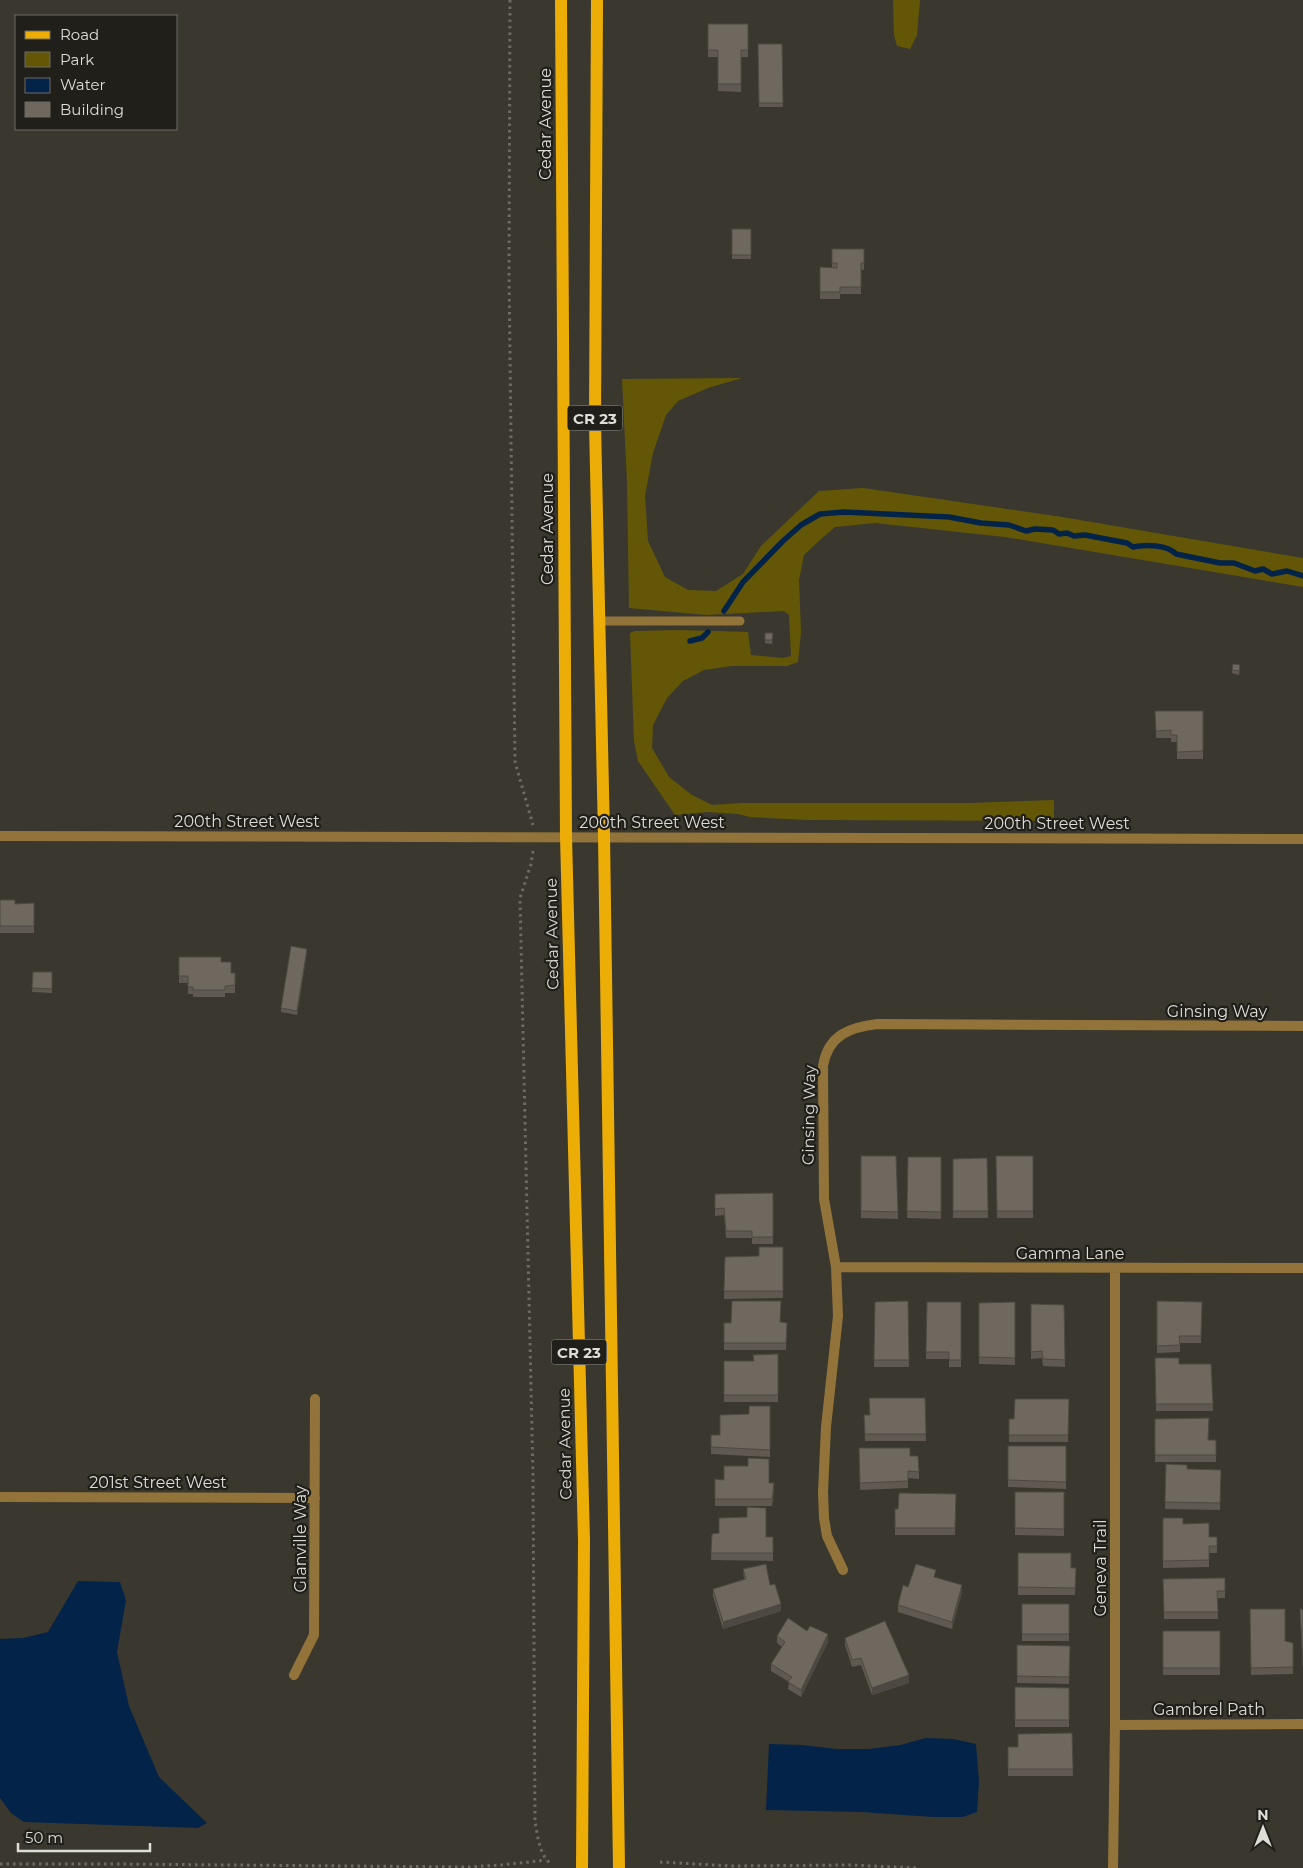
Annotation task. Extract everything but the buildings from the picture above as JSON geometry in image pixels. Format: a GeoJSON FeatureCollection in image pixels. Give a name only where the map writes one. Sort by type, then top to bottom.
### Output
{"type":"FeatureCollection","features":[{"type":"Feature","properties":{"kind":"main road","name":"Cedar Avenue"},"geometry":{"type":"LineString","coordinates":[[561,0],[566,836],[584,1540],[582,1868]]}},
{"type":"Feature","properties":{"kind":"main road","name":"CR 23"},"geometry":{"type":"LineString","coordinates":[[597,0],[595,423],[604,836],[619,1868]]}},
{"type":"Feature","properties":{"kind":"street","name":"200th Street West"},"geometry":{"type":"LineString","coordinates":[[0,836],[1303,839]]}},
{"type":"Feature","properties":{"kind":"street","name":"Ginsing Way"},"geometry":{"type":"LineString","coordinates":[[843,1570],[827,1536],[823,1492],[826,1427],[838,1316],[836,1267],[824,1199],[823,1066],[825,1053],[833,1041],[852,1029],[878,1024],[1303,1026]]}},
{"type":"Feature","properties":{"kind":"street","name":"Gamma Lane"},"geometry":{"type":"LineString","coordinates":[[836,1267],[1303,1268]]}},
{"type":"Feature","properties":{"kind":"street","name":"Geneva Trail"},"geometry":{"type":"LineString","coordinates":[[1114,1868],[1115,1268]]}},
{"type":"Feature","properties":{"kind":"street","name":"Glanville Way"},"geometry":{"type":"LineString","coordinates":[[294,1675],[314,1635],[315,1399]]}},
{"type":"Feature","properties":{"kind":"street","name":"201st Street West"},"geometry":{"type":"LineString","coordinates":[[0,1497],[315,1498]]}},
{"type":"Feature","properties":{"kind":"street","name":"Gambrel Path"},"geometry":{"type":"LineString","coordinates":[[1115,1724],[1303,1724]]}},
{"type":"Feature","properties":{"kind":"lane"},"geometry":{"type":"LineString","coordinates":[[600,621],[740,621]]}},
{"type":"Feature","properties":{"kind":"path"},"geometry":{"type":"LineString","coordinates":[[510,0],[509,274],[515,762],[536,836],[531,864],[520,898],[533,1466],[535,1822],[539,1845],[546,1860],[551,1864]]}},
{"type":"Feature","properties":{"kind":"path"},"geometry":{"type":"LineString","coordinates":[[0,1864],[469,1867],[546,1860]]}},
{"type":"Feature","properties":{"kind":"path"},"geometry":{"type":"LineString","coordinates":[[660,1862],[732,1866],[850,1864],[917,1868]]}},
{"type":"Feature","properties":{"kind":"green space"},"geometry":{"type":"Polygon","coordinates":[[[893,0],[920,0],[917,35],[910,49],[897,46],[894,35],[893,0]]]}},
{"type":"Feature","properties":{"kind":"green space"},"geometry":{"type":"Polygon","coordinates":[[[742,378],[708,388],[678,401],[666,415],[653,453],[645,496],[648,541],[665,577],[688,590],[716,591],[743,574],[761,546],[819,491],[863,488],[1062,517],[1303,558],[1303,587],[1005,537],[875,523],[835,527],[804,555],[799,580],[801,632],[798,662],[787,666],[732,666],[704,670],[683,681],[667,698],[653,725],[652,748],[669,777],[692,795],[712,805],[741,803],[971,803],[1054,800],[1054,821],[807,820],[750,817],[738,814],[708,812],[675,815],[638,761],[634,741],[630,633],[635,631],[680,630],[748,632],[751,655],[783,658],[791,656],[789,615],[784,611],[707,615],[629,608],[627,482],[622,379],[742,378]]]}},
{"type":"Feature","properties":{"kind":"water"},"geometry":{"type":"Polygon","coordinates":[[[78,1581],[120,1582],[126,1600],[117,1652],[129,1706],[159,1777],[207,1823],[198,1828],[24,1822],[11,1813],[0,1798],[0,1639],[23,1638],[48,1632],[78,1581]]]}},
{"type":"Feature","properties":{"kind":"water"},"geometry":{"type":"Polygon","coordinates":[[[926,1738],[954,1739],[976,1744],[979,1781],[977,1812],[963,1817],[933,1817],[861,1812],[766,1810],[769,1744],[837,1749],[869,1749],[900,1745],[926,1738]]]}},
{"type":"Feature","properties":{"kind":"waterway"},"geometry":{"type":"LineString","coordinates":[[724,611],[743,582],[801,525],[820,514],[844,512],[949,517],[981,523],[1009,525],[1026,531],[1035,529],[1053,530],[1059,534],[1085,535],[1127,543],[1133,547],[1162,547],[1176,554],[1220,563],[1234,563],[1255,571],[1263,569],[1272,574],[1287,571],[1303,576]]}},
{"type":"Feature","properties":{"kind":"waterway"},"geometry":{"type":"LineString","coordinates":[[690,641],[702,638],[708,632]]}}]}
